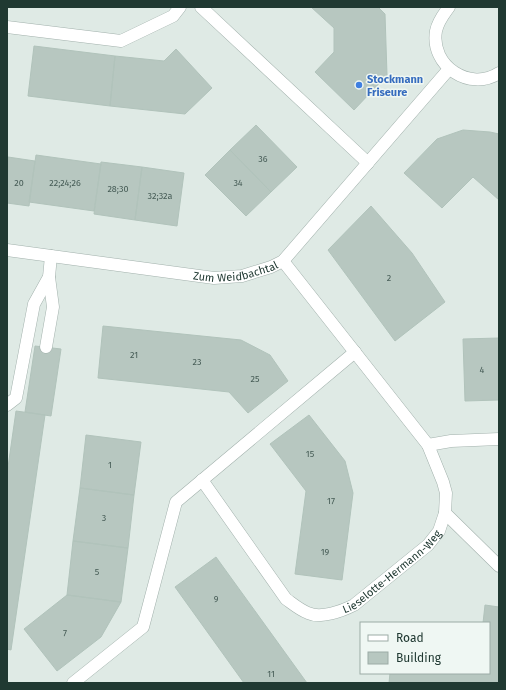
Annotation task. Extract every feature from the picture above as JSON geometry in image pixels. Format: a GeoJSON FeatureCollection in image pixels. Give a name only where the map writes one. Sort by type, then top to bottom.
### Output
{"type":"FeatureCollection","features":[{"type":"Feature","properties":{"kind":"street"},"geometry":{"type":"LineString","coordinates":[[7,28],[121,41],[173,16],[180,7]]}},
{"type":"Feature","properties":{"kind":"street"},"geometry":{"type":"LineString","coordinates":[[201,7],[368,163]]}},
{"type":"Feature","properties":{"kind":"street"},"geometry":{"type":"LineString","coordinates":[[450,7],[441,18],[436,31],[436,45],[440,58],[449,69],[459,76],[471,79],[483,79],[499,73]]}},
{"type":"Feature","properties":{"kind":"street","name":"Zum Weidbachtal"},"geometry":{"type":"LineString","coordinates":[[7,250],[214,278],[242,276],[271,267],[283,261],[449,69]]}},
{"type":"Feature","properties":{"kind":"street"},"geometry":{"type":"LineString","coordinates":[[46,347],[53,307],[49,277],[51,256]]}},
{"type":"Feature","properties":{"kind":"street","name":"Lieselotte-Hermann-Weg"},"geometry":{"type":"LineString","coordinates":[[202,480],[286,599],[309,614],[328,614],[354,605],[428,544],[439,531],[445,513],[446,493],[428,445],[283,261]]}},
{"type":"Feature","properties":{"kind":"street"},"geometry":{"type":"LineString","coordinates":[[7,404],[16,398],[34,304],[49,277]]}},
{"type":"Feature","properties":{"kind":"street"},"geometry":{"type":"LineString","coordinates":[[73,683],[143,627],[176,502],[356,352]]}},
{"type":"Feature","properties":{"kind":"street"},"geometry":{"type":"LineString","coordinates":[[428,445],[451,441],[499,439]]}},
{"type":"Feature","properties":{"kind":"street"},"geometry":{"type":"LineString","coordinates":[[445,513],[499,566]]}},
{"type":"Feature","properties":{"kind":"building"},"geometry":{"type":"Polygon","coordinates":[[[311,7],[378,7],[385,14],[387,75],[354,110],[315,72],[334,52],[334,28],[311,7]]]}},
{"type":"Feature","properties":{"kind":"building"},"geometry":{"type":"Polygon","coordinates":[[[34,46],[115,56],[110,106],[28,96],[34,46]]]}},
{"type":"Feature","properties":{"kind":"building"},"geometry":{"type":"Polygon","coordinates":[[[176,49],[212,88],[185,114],[110,106],[115,56],[164,61],[176,49]]]}},
{"type":"Feature","properties":{"kind":"building"},"geometry":{"type":"Polygon","coordinates":[[[256,125],[297,167],[271,192],[230,150],[256,125]]]}},
{"type":"Feature","properties":{"kind":"building"},"geometry":{"type":"Polygon","coordinates":[[[463,130],[499,134],[499,200],[473,177],[442,208],[404,173],[437,139],[463,130]]]}},
{"type":"Feature","properties":{"kind":"building"},"geometry":{"type":"Polygon","coordinates":[[[230,150],[271,192],[246,216],[205,175],[230,150]]]}},
{"type":"Feature","properties":{"kind":"building"},"geometry":{"type":"Polygon","coordinates":[[[36,155],[101,164],[94,211],[29,202],[36,155]]]}},
{"type":"Feature","properties":{"kind":"building"},"geometry":{"type":"Polygon","coordinates":[[[8,157],[35,161],[29,206],[7,203],[8,157]]]}},
{"type":"Feature","properties":{"kind":"building"},"geometry":{"type":"Polygon","coordinates":[[[101,162],[142,167],[135,220],[94,214],[101,162]]]}},
{"type":"Feature","properties":{"kind":"building"},"geometry":{"type":"Polygon","coordinates":[[[142,167],[184,173],[177,226],[135,220],[142,167]]]}},
{"type":"Feature","properties":{"kind":"building"},"geometry":{"type":"Polygon","coordinates":[[[371,206],[412,253],[445,302],[395,341],[328,250],[371,206]]]}},
{"type":"Feature","properties":{"kind":"building"},"geometry":{"type":"Polygon","coordinates":[[[103,326],[241,340],[270,355],[288,381],[248,413],[229,392],[98,378],[103,326]]]}},
{"type":"Feature","properties":{"kind":"building"},"geometry":{"type":"Polygon","coordinates":[[[499,338],[499,400],[465,401],[463,339],[499,338]]]}},
{"type":"Feature","properties":{"kind":"building"},"geometry":{"type":"Polygon","coordinates":[[[35,346],[61,349],[51,416],[25,412],[35,346]]]}},
{"type":"Feature","properties":{"kind":"building"},"geometry":{"type":"Polygon","coordinates":[[[16,411],[45,415],[11,650],[7,649],[7,474],[16,411]]]}},
{"type":"Feature","properties":{"kind":"building"},"geometry":{"type":"Polygon","coordinates":[[[309,415],[345,461],[353,493],[342,580],[295,574],[306,491],[270,444],[309,415]]]}},
{"type":"Feature","properties":{"kind":"building"},"geometry":{"type":"Polygon","coordinates":[[[86,435],[141,442],[134,495],[80,488],[86,435]]]}},
{"type":"Feature","properties":{"kind":"building"},"geometry":{"type":"Polygon","coordinates":[[[80,488],[134,495],[128,548],[73,541],[80,488]]]}},
{"type":"Feature","properties":{"kind":"building"},"geometry":{"type":"Polygon","coordinates":[[[73,541],[128,548],[121,602],[67,595],[73,541]]]}},
{"type":"Feature","properties":{"kind":"building"},"geometry":{"type":"Polygon","coordinates":[[[216,557],[307,683],[244,683],[175,587],[216,557]]]}},
{"type":"Feature","properties":{"kind":"building"},"geometry":{"type":"Polygon","coordinates":[[[67,595],[121,602],[101,637],[57,671],[24,629],[67,595]]]}},
{"type":"Feature","properties":{"kind":"building"},"geometry":{"type":"Polygon","coordinates":[[[485,605],[499,607],[499,683],[389,683],[390,674],[490,674],[490,622],[483,622],[485,605]]]}},
{"type":"Feature","properties":{"kind":"place","name":"Stockmann Friseure"},"geometry":{"type":"Point","coordinates":[359,85]}}]}
